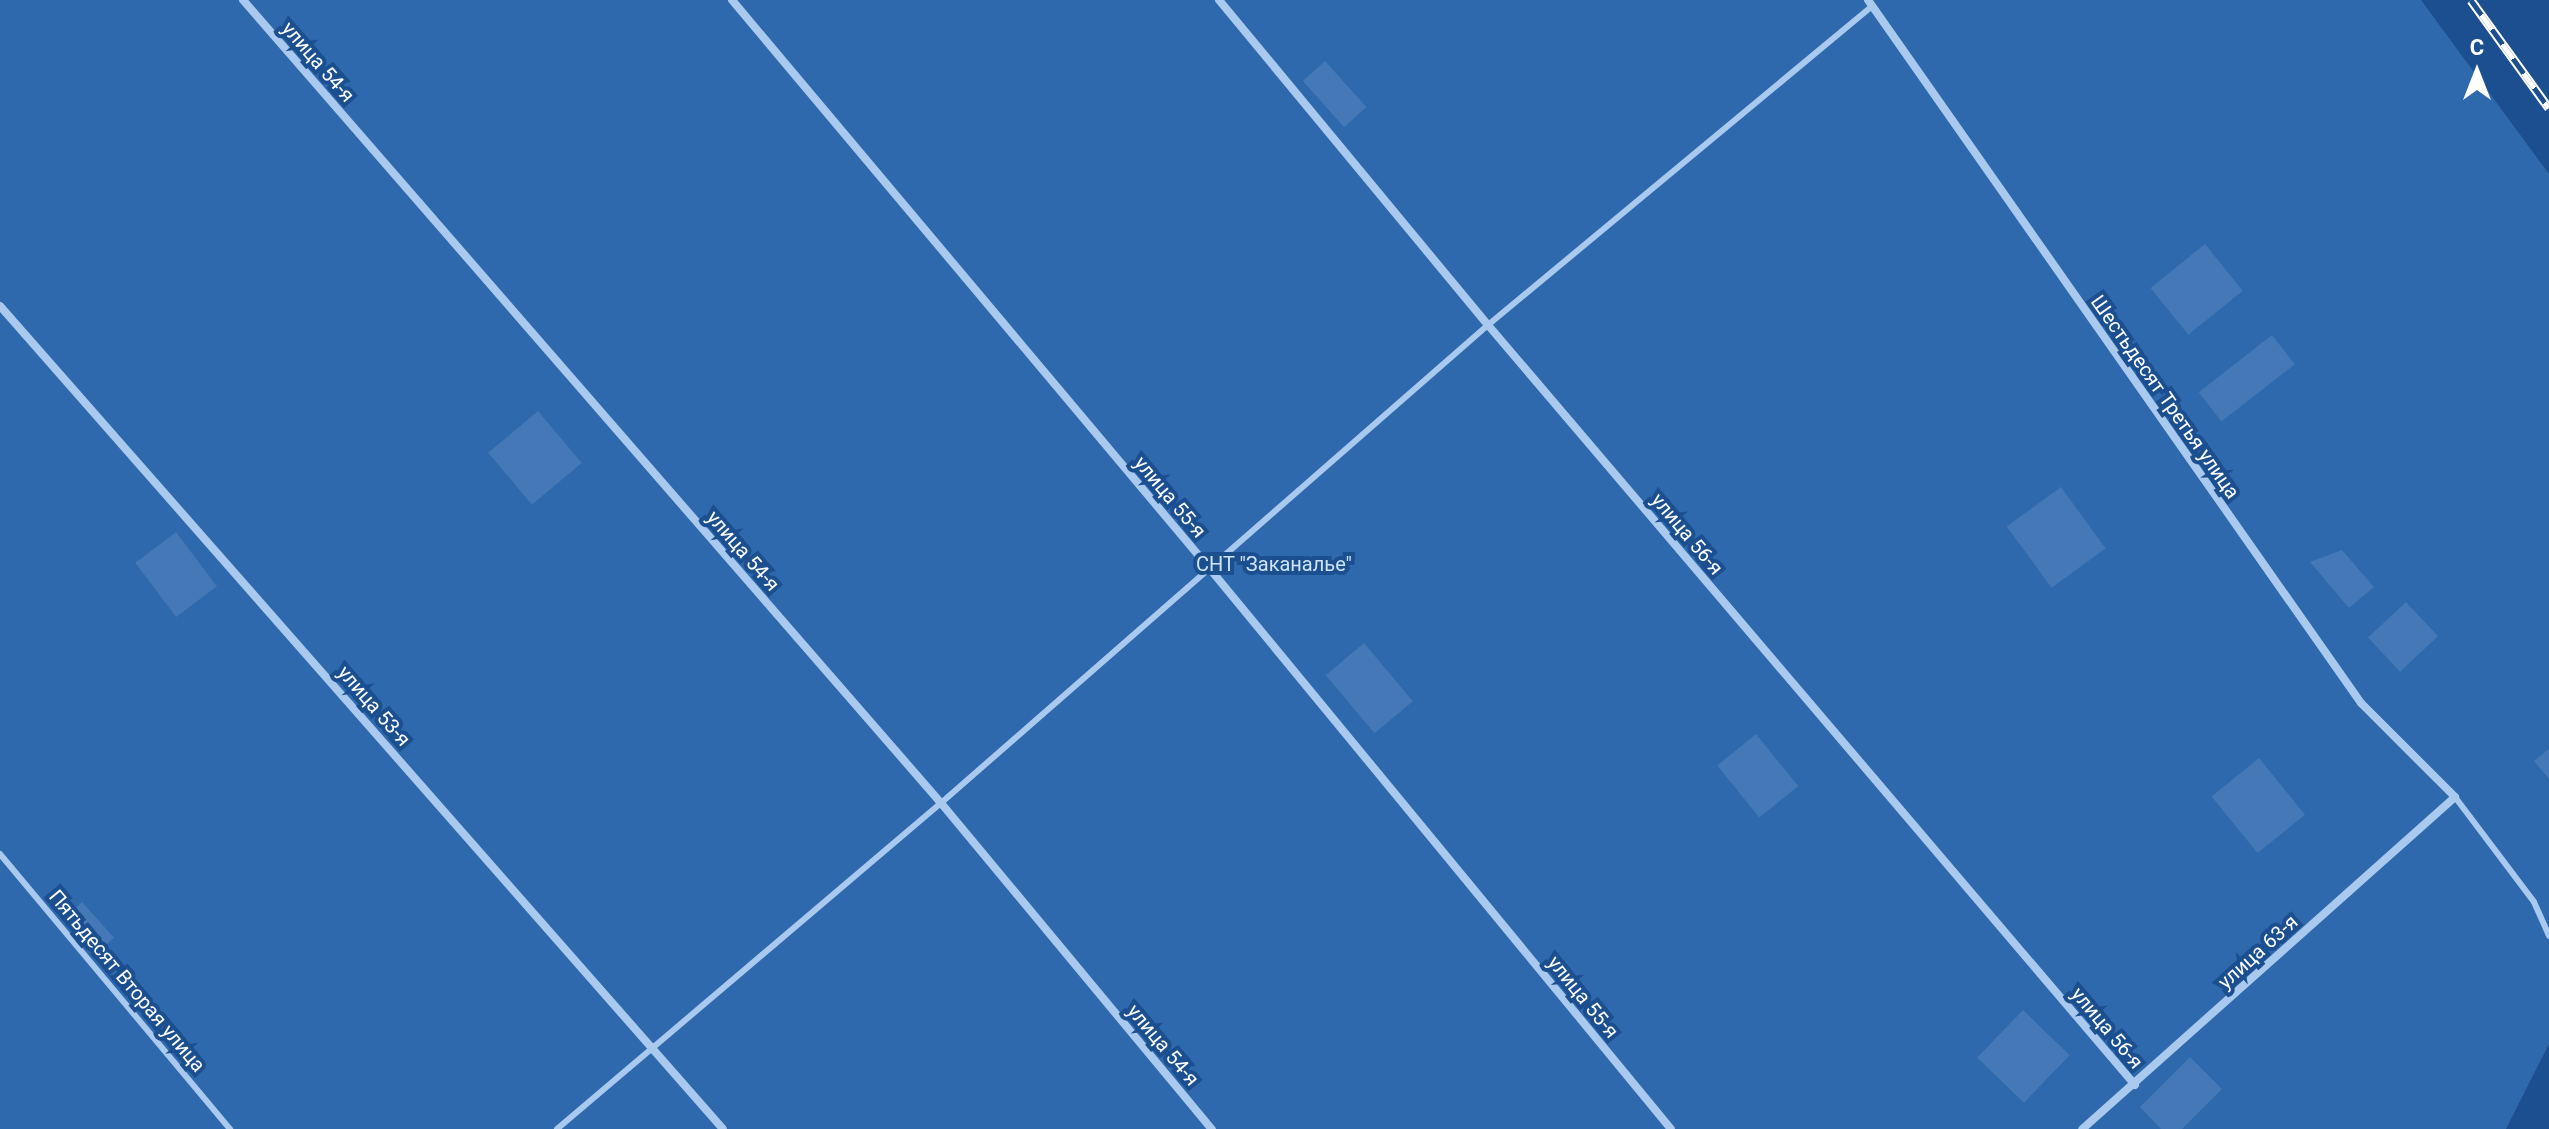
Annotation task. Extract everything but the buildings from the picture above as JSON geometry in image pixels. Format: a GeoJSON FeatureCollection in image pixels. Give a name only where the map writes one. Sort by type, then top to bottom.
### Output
{"type":"FeatureCollection","features":[{"type":"Feature","properties":{"kind":"street","name":"улица 54-я"},"geometry":{"type":"LineString","coordinates":[[243,0],[941,803],[1212,1129]]}},
{"type":"Feature","properties":{"kind":"street","name":"улица 55-я"},"geometry":{"type":"LineString","coordinates":[[732,0],[1210,569],[1671,1129]]}},
{"type":"Feature","properties":{"kind":"street","name":"улица 56-я"},"geometry":{"type":"LineString","coordinates":[[1219,0],[1488,325],[2135,1085]]}},
{"type":"Feature","properties":{"kind":"street","name":"Шестьдесят Третья улица"},"geometry":{"type":"LineString","coordinates":[[1870,3],[2361,703],[2455,797]]}},
{"type":"Feature","properties":{"kind":"street","name":"улица 53-я"},"geometry":{"type":"LineString","coordinates":[[0,306],[723,1129]]}},
{"type":"Feature","properties":{"kind":"street","name":"улица 63-я"},"geometry":{"type":"LineString","coordinates":[[2082,1129],[2455,797]]}},
{"type":"Feature","properties":{"kind":"lane"},"geometry":{"type":"LineString","coordinates":[[557,1129],[941,803],[1488,325],[1870,3]]}},
{"type":"Feature","properties":{"kind":"lane"},"geometry":{"type":"LineString","coordinates":[[2455,797],[2534,902],[2549,936]]}},
{"type":"Feature","properties":{"kind":"lane","name":"Пятьдесят Вторая улица"},"geometry":{"type":"LineString","coordinates":[[0,854],[230,1129]]}},
{"type":"Feature","properties":{"kind":"green space","name":"СНТ \"Заканалье\""},"geometry":{"type":"Polygon","coordinates":[[[0,0],[2421,0],[2549,174],[2549,1044],[2506,1129],[0,1129],[0,0]]]}},
{"type":"Feature","properties":{"kind":"railway"},"geometry":{"type":"LineString","coordinates":[[2471,0],[2549,108]]}}]}
